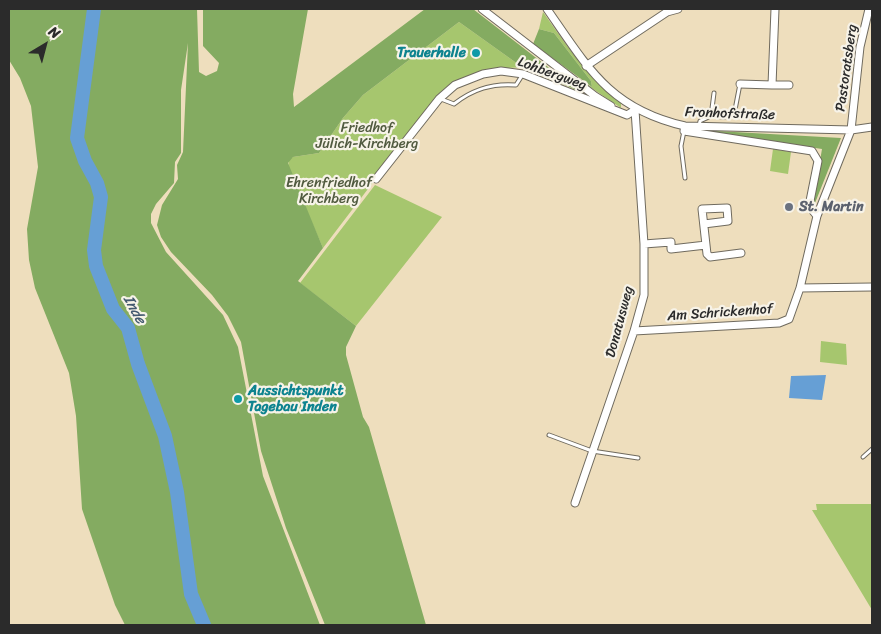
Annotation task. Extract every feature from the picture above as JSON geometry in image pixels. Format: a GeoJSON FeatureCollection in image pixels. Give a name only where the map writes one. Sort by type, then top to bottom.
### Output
{"type":"FeatureCollection","features":[{"type":"Feature","properties":{"kind":"street","name":"Lohbergweg"},"geometry":{"type":"LineString","coordinates":[[482,9],[614,110]]}},
{"type":"Feature","properties":{"kind":"street","name":"Fronhofstraße"},"geometry":{"type":"LineString","coordinates":[[546,9],[586,66],[610,90],[635,110],[660,121],[684,129],[699,127],[851,130],[872,127]]}},
{"type":"Feature","properties":{"kind":"street"},"geometry":{"type":"LineString","coordinates":[[586,66],[667,12],[678,9]]}},
{"type":"Feature","properties":{"kind":"street"},"geometry":{"type":"LineString","coordinates":[[772,85],[776,9]]}},
{"type":"Feature","properties":{"kind":"street","name":"Pastoratsberg"},"geometry":{"type":"LineString","coordinates":[[851,130],[860,47],[869,9]]}},
{"type":"Feature","properties":{"kind":"street","name":"Lohbergweg"},"geometry":{"type":"LineString","coordinates":[[376,179],[439,99],[455,85],[483,74],[500,71],[523,74],[627,115],[635,110]]}},
{"type":"Feature","properties":{"kind":"street"},"geometry":{"type":"LineString","coordinates":[[740,84],[789,86]]}},
{"type":"Feature","properties":{"kind":"street","name":"Donatusweg"},"geometry":{"type":"LineString","coordinates":[[575,503],[634,331],[644,295],[644,244],[635,110]]}},
{"type":"Feature","properties":{"kind":"street"},"geometry":{"type":"LineString","coordinates":[[684,129],[812,151],[818,161],[809,206],[816,216]]}},
{"type":"Feature","properties":{"kind":"street","name":"Am Schrickenhof"},"geometry":{"type":"LineString","coordinates":[[634,331],[779,323],[789,319],[800,288],[816,216],[851,130]]}},
{"type":"Feature","properties":{"kind":"street"},"geometry":{"type":"LineString","coordinates":[[704,224],[707,254],[710,256],[741,253]]}},
{"type":"Feature","properties":{"kind":"street"},"geometry":{"type":"LineString","coordinates":[[644,244],[671,242],[671,248],[706,245]]}},
{"type":"Feature","properties":{"kind":"street"},"geometry":{"type":"LineString","coordinates":[[800,288],[872,287]]}},
{"type":"Feature","properties":{"kind":"lane"},"geometry":{"type":"LineString","coordinates":[[439,99],[454,104],[466,94],[482,88],[499,83],[516,84],[523,74]]}},
{"type":"Feature","properties":{"kind":"lane"},"geometry":{"type":"LineString","coordinates":[[699,127],[700,120],[711,116],[724,118],[734,115],[740,84]]}},
{"type":"Feature","properties":{"kind":"lane"},"geometry":{"type":"LineString","coordinates":[[711,116],[714,93]]}},
{"type":"Feature","properties":{"kind":"lane"},"geometry":{"type":"LineString","coordinates":[[684,129],[681,146],[685,178]]}},
{"type":"Feature","properties":{"kind":"lane"},"geometry":{"type":"LineString","coordinates":[[549,435],[592,452],[638,458]]}},
{"type":"Feature","properties":{"kind":"lane"},"geometry":{"type":"LineString","coordinates":[[864,457],[872,448]]}},
{"type":"Feature","properties":{"kind":"green space"},"geometry":{"type":"Polygon","coordinates":[[[9,9],[197,9],[199,72],[206,76],[217,71],[219,63],[203,46],[203,9],[308,9],[293,94],[294,107],[425,9],[473,9],[579,91],[522,67],[459,22],[363,95],[343,118],[319,153],[293,157],[288,163],[323,248],[298,281],[356,326],[346,347],[346,355],[363,417],[369,427],[426,625],[325,625],[286,528],[261,451],[241,342],[228,316],[212,295],[171,252],[161,237],[157,225],[162,205],[178,179],[177,165],[183,152],[188,43],[181,90],[181,153],[175,162],[174,183],[156,204],[151,214],[151,223],[166,252],[223,315],[238,347],[263,476],[320,625],[125,625],[115,605],[82,509],[76,416],[69,373],[35,288],[29,260],[27,229],[38,167],[31,106],[20,78],[9,60],[9,9]]]}},
{"type":"Feature","properties":{"kind":"green space"},"geometry":{"type":"Polygon","coordinates":[[[543,12],[588,72],[621,103],[621,108],[580,80],[592,87],[591,81],[554,33],[539,29],[543,12]]]}},
{"type":"Feature","properties":{"kind":"green space","name":"Friedhof Jülich-Kirchberg"},"geometry":{"type":"Polygon","coordinates":[[[459,22],[522,67],[481,72],[453,83],[444,89],[323,248],[288,168],[289,159],[319,153],[343,118],[363,95],[459,22]]]}},
{"type":"Feature","properties":{"kind":"green space"},"geometry":{"type":"Polygon","coordinates":[[[539,29],[554,33],[591,81],[592,87],[533,44],[539,29]]]}},
{"type":"Feature","properties":{"kind":"green space"},"geometry":{"type":"Polygon","coordinates":[[[699,130],[841,138],[815,203],[813,202],[822,149],[699,130]]]}},
{"type":"Feature","properties":{"kind":"green space"},"geometry":{"type":"Polygon","coordinates":[[[773,149],[791,152],[788,174],[770,171],[773,149]]]}},
{"type":"Feature","properties":{"kind":"green space","name":"Friedhof Jülich-Kirchberg"},"geometry":{"type":"Polygon","coordinates":[[[375,185],[442,217],[356,326],[300,283],[375,185]]]}},
{"type":"Feature","properties":{"kind":"green space"},"geometry":{"type":"Polygon","coordinates":[[[821,341],[846,344],[847,365],[820,362],[821,341]]]}},
{"type":"Feature","properties":{"kind":"green space"},"geometry":{"type":"Polygon","coordinates":[[[816,504],[872,504],[872,610],[812,510],[817,510],[816,504]]]}},
{"type":"Feature","properties":{"kind":"water"},"geometry":{"type":"Polygon","coordinates":[[[826,375],[822,400],[789,398],[791,376],[826,375]]]}},
{"type":"Feature","properties":{"kind":"waterway","name":"Inde"},"geometry":{"type":"LineString","coordinates":[[94,9],[77,138],[85,161],[97,183],[101,197],[94,250],[96,266],[113,309],[128,328],[138,364],[165,436],[177,492],[191,594],[204,625]]}},
{"type":"Feature","properties":{"kind":"place","name":"Trauerhalle"},"geometry":{"type":"Point","coordinates":[476,53]}},
{"type":"Feature","properties":{"kind":"place","name":"St. Martin"},"geometry":{"type":"Point","coordinates":[789,207]}},
{"type":"Feature","properties":{"kind":"place","name":"Aussichtspunkt Tagebau Inden"},"geometry":{"type":"Point","coordinates":[238,399]}},
{"type":"Feature","properties":{"kind":"park label","name":"Ehrenfriedhof Kirchberg"},"geometry":{"type":"Point","coordinates":[329,192]}}]}
